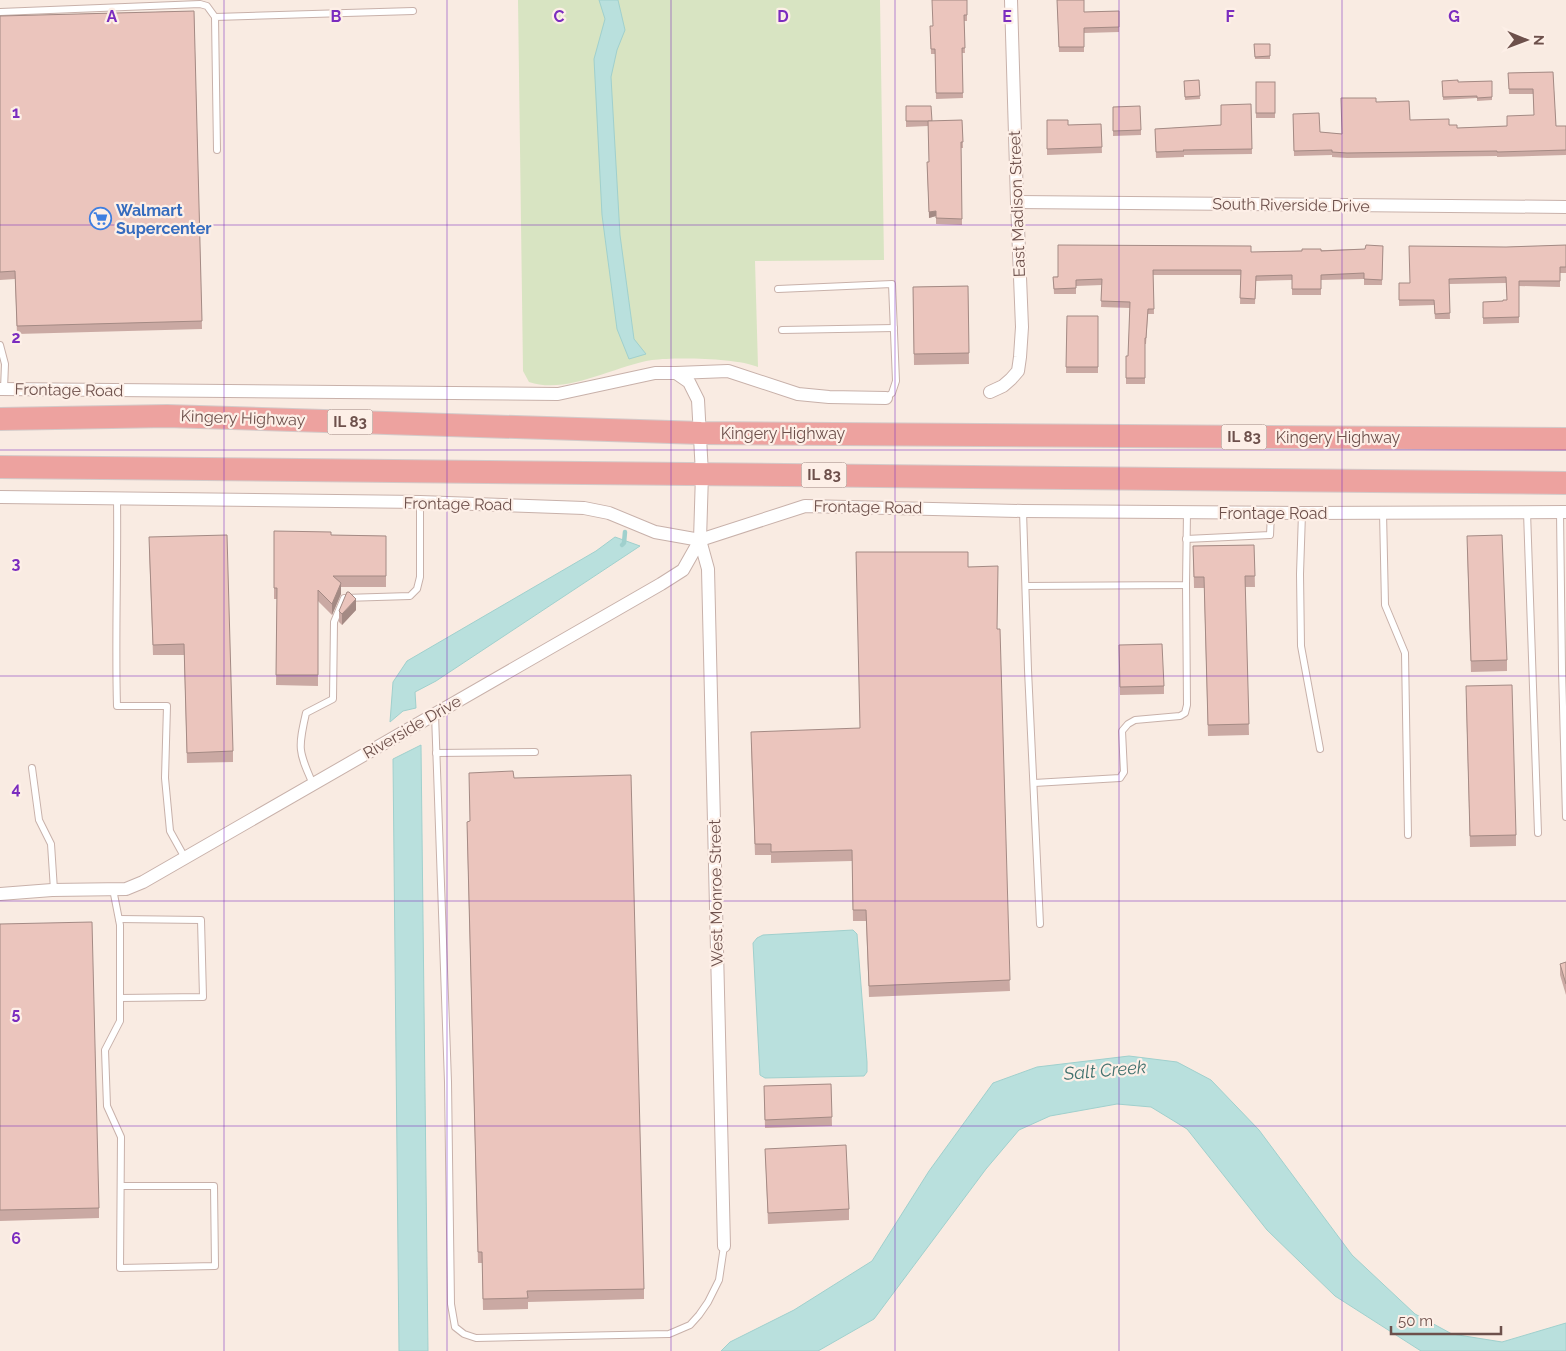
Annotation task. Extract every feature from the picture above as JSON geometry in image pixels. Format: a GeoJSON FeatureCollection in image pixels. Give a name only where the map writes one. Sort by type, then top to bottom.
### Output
{"type":"FeatureCollection","features":[{"type":"Feature","properties":{"kind":"highway","name":"Kingery Highway"},"geometry":{"type":"LineString","coordinates":[[0,419],[167,416],[701,433],[1566,439]]}},
{"type":"Feature","properties":{"kind":"highway","name":"IL 83"},"geometry":{"type":"LineString","coordinates":[[0,467],[1566,482]]}},
{"type":"Feature","properties":{"kind":"street","name":"East Madison Street"},"geometry":{"type":"LineString","coordinates":[[990,392],[1012,380],[1018,371],[1022,327],[1016,202],[1011,0]]}},
{"type":"Feature","properties":{"kind":"street","name":"South Riverside Drive"},"geometry":{"type":"LineString","coordinates":[[1016,202],[1566,207]]}},
{"type":"Feature","properties":{"kind":"street","name":"Frontage Road"},"geometry":{"type":"LineString","coordinates":[[2,389],[558,394],[655,373],[728,371],[798,394],[828,397],[886,398]]}},
{"type":"Feature","properties":{"kind":"street"},"geometry":{"type":"LineString","coordinates":[[676,373],[689,382],[698,400],[701,433]]}},
{"type":"Feature","properties":{"kind":"street","name":"Riverside Drive"},"geometry":{"type":"LineString","coordinates":[[0,894],[54,890],[126,889],[143,882],[683,570],[700,540],[701,433]]}},
{"type":"Feature","properties":{"kind":"street","name":"Frontage Road"},"geometry":{"type":"LineString","coordinates":[[0,497],[420,502],[584,508],[609,513],[655,532],[700,540],[805,506],[1023,511],[1271,513],[1563,512]]}},
{"type":"Feature","properties":{"kind":"street","name":"West Monroe Street"},"geometry":{"type":"LineString","coordinates":[[700,540],[708,569],[724,1246]]}},
{"type":"Feature","properties":{"kind":"lane"},"geometry":{"type":"LineString","coordinates":[[0,12],[200,4],[207,6],[215,17],[217,150]]}},
{"type":"Feature","properties":{"kind":"lane"},"geometry":{"type":"LineString","coordinates":[[215,17],[413,11]]}},
{"type":"Feature","properties":{"kind":"lane"},"geometry":{"type":"LineString","coordinates":[[778,289],[892,284],[896,381],[892,393],[886,398]]}},
{"type":"Feature","properties":{"kind":"lane"},"geometry":{"type":"LineString","coordinates":[[782,330],[894,328]]}},
{"type":"Feature","properties":{"kind":"lane"},"geometry":{"type":"LineString","coordinates":[[0,345],[5,364],[2,389]]}},
{"type":"Feature","properties":{"kind":"lane"},"geometry":{"type":"LineString","coordinates":[[117,499],[118,546],[115,658],[117,706],[167,706],[165,778],[170,831],[185,858]]}},
{"type":"Feature","properties":{"kind":"lane"},"geometry":{"type":"LineString","coordinates":[[313,784],[301,757],[300,739],[306,713],[334,699],[334,622],[337,614],[344,598],[410,596],[417,589],[420,576],[420,502]]}},
{"type":"Feature","properties":{"kind":"lane"},"geometry":{"type":"LineString","coordinates":[[1023,511],[1040,924]]}},
{"type":"Feature","properties":{"kind":"lane"},"geometry":{"type":"LineString","coordinates":[[1034,783],[1120,778],[1124,772],[1122,731],[1128,724],[1135,720],[1180,716],[1185,713],[1187,705],[1187,512]]}},
{"type":"Feature","properties":{"kind":"lane"},"geometry":{"type":"LineString","coordinates":[[1383,512],[1385,605],[1405,654],[1408,836]]}},
{"type":"Feature","properties":{"kind":"lane"},"geometry":{"type":"LineString","coordinates":[[1527,512],[1538,833]]}},
{"type":"Feature","properties":{"kind":"lane"},"geometry":{"type":"LineString","coordinates":[[1563,512],[1566,816]]}},
{"type":"Feature","properties":{"kind":"lane"},"geometry":{"type":"LineString","coordinates":[[1186,539],[1270,535],[1271,513]]}},
{"type":"Feature","properties":{"kind":"lane"},"geometry":{"type":"LineString","coordinates":[[1302,513],[1300,574],[1301,646],[1320,749]]}},
{"type":"Feature","properties":{"kind":"lane"},"geometry":{"type":"LineString","coordinates":[[1026,586],[1186,584]]}},
{"type":"Feature","properties":{"kind":"lane"},"geometry":{"type":"LineString","coordinates":[[435,714],[448,1082],[451,1304],[455,1327],[464,1334],[476,1338],[669,1334],[690,1326],[708,1302],[719,1280],[724,1246]]}},
{"type":"Feature","properties":{"kind":"lane"},"geometry":{"type":"LineString","coordinates":[[436,753],[535,752]]}},
{"type":"Feature","properties":{"kind":"lane"},"geometry":{"type":"LineString","coordinates":[[32,768],[39,820],[51,844],[54,890]]}},
{"type":"Feature","properties":{"kind":"lane"},"geometry":{"type":"LineString","coordinates":[[114,889],[119,919],[120,1021],[104,1050],[108,1106],[121,1137],[120,1268],[215,1266],[214,1186],[121,1186]]}},
{"type":"Feature","properties":{"kind":"lane"},"geometry":{"type":"LineString","coordinates":[[119,919],[201,920],[203,997],[120,998]]}},
{"type":"Feature","properties":{"kind":"green space"},"geometry":{"type":"Polygon","coordinates":[[[518,0],[880,0],[884,260],[755,261],[758,367],[722,360],[663,359],[637,363],[590,378],[559,385],[529,382],[523,371],[518,0]]]}},
{"type":"Feature","properties":{"kind":"water"},"geometry":{"type":"Polygon","coordinates":[[[599,0],[618,0],[625,30],[617,50],[611,77],[620,235],[634,339],[646,354],[629,359],[617,329],[602,215],[594,59],[605,19],[599,0]]]}},
{"type":"Feature","properties":{"kind":"water"},"geometry":{"type":"Polygon","coordinates":[[[615,537],[640,546],[436,681],[415,692],[416,708],[403,711],[390,722],[393,682],[407,661],[596,551],[615,537]]]}},
{"type":"Feature","properties":{"kind":"water"},"geometry":{"type":"Polygon","coordinates":[[[421,745],[428,1351],[399,1351],[393,759],[421,745]]]}},
{"type":"Feature","properties":{"kind":"water"},"geometry":{"type":"Polygon","coordinates":[[[853,930],[857,934],[867,1072],[864,1076],[765,1078],[760,1075],[753,943],[763,935],[853,930]]]}},
{"type":"Feature","properties":{"kind":"water","name":"Salt Creek"},"geometry":{"type":"Polygon","coordinates":[[[1129,1056],[1177,1062],[1211,1080],[1259,1130],[1352,1255],[1415,1314],[1452,1334],[1502,1342],[1566,1323],[1566,1351],[1421,1351],[1335,1296],[1267,1230],[1187,1129],[1151,1107],[1117,1104],[1050,1116],[1019,1130],[986,1169],[874,1319],[818,1351],[721,1351],[730,1342],[794,1310],[872,1261],[929,1171],[993,1083],[1037,1067],[1129,1056]]]}},
{"type":"Feature","properties":{"kind":"building"},"geometry":{"type":"Polygon","coordinates":[[[932,0],[967,0],[967,15],[964,15],[965,48],[962,48],[963,93],[936,93],[935,49],[931,49],[930,26],[933,26],[932,0]]]}},
{"type":"Feature","properties":{"kind":"building"},"geometry":{"type":"Polygon","coordinates":[[[1057,0],[1084,0],[1084,12],[1119,11],[1119,27],[1084,28],[1084,47],[1059,47],[1057,0]]]}},
{"type":"Feature","properties":{"kind":"building","name":"Walmart Supercenter"},"geometry":{"type":"Polygon","coordinates":[[[194,11],[202,321],[17,326],[15,271],[0,272],[0,16],[194,11]]]}},
{"type":"Feature","properties":{"kind":"building"},"geometry":{"type":"Polygon","coordinates":[[[1254,44],[1270,44],[1270,56],[1255,57],[1254,44]]]}},
{"type":"Feature","properties":{"kind":"building"},"geometry":{"type":"Polygon","coordinates":[[[1553,72],[1556,126],[1566,126],[1566,150],[1347,153],[1332,152],[1332,150],[1294,151],[1293,114],[1319,113],[1320,132],[1342,134],[1341,98],[1376,98],[1376,102],[1409,101],[1410,120],[1449,119],[1449,125],[1457,125],[1457,128],[1507,126],[1507,116],[1534,115],[1533,89],[1509,89],[1508,73],[1553,72]]]}},
{"type":"Feature","properties":{"kind":"building"},"geometry":{"type":"Polygon","coordinates":[[[1199,80],[1200,96],[1185,97],[1184,81],[1199,80]]]}},
{"type":"Feature","properties":{"kind":"building"},"geometry":{"type":"Polygon","coordinates":[[[1458,80],[1458,82],[1492,81],[1492,97],[1443,97],[1442,81],[1458,80]]]}},
{"type":"Feature","properties":{"kind":"building"},"geometry":{"type":"Polygon","coordinates":[[[1256,82],[1275,82],[1275,113],[1256,113],[1256,82]]]}},
{"type":"Feature","properties":{"kind":"building"},"geometry":{"type":"Polygon","coordinates":[[[1251,104],[1252,149],[1156,152],[1155,129],[1221,125],[1221,105],[1251,104]]]}},
{"type":"Feature","properties":{"kind":"building"},"geometry":{"type":"Polygon","coordinates":[[[906,106],[931,106],[932,121],[906,121],[906,106]]]}},
{"type":"Feature","properties":{"kind":"building"},"geometry":{"type":"Polygon","coordinates":[[[1140,106],[1141,130],[1113,131],[1113,107],[1140,106]]]}},
{"type":"Feature","properties":{"kind":"building"},"geometry":{"type":"Polygon","coordinates":[[[962,120],[962,219],[936,218],[936,211],[929,212],[928,121],[962,120]]]}},
{"type":"Feature","properties":{"kind":"building"},"geometry":{"type":"Polygon","coordinates":[[[1047,120],[1068,120],[1068,125],[1101,124],[1102,147],[1047,149],[1047,120]]]}},
{"type":"Feature","properties":{"kind":"building"},"geometry":{"type":"Polygon","coordinates":[[[1058,245],[1251,246],[1251,252],[1302,251],[1302,249],[1321,249],[1321,251],[1365,249],[1366,245],[1383,246],[1382,280],[1364,279],[1364,273],[1321,275],[1321,289],[1292,289],[1292,275],[1256,276],[1255,299],[1240,298],[1241,270],[1153,270],[1154,309],[1148,309],[1145,338],[1145,378],[1126,378],[1130,302],[1101,301],[1102,279],[1076,280],[1076,288],[1054,289],[1053,277],[1058,277],[1058,245]]]}},
{"type":"Feature","properties":{"kind":"building"},"geometry":{"type":"Polygon","coordinates":[[[1566,245],[1566,267],[1560,267],[1560,281],[1519,281],[1519,317],[1483,318],[1483,302],[1507,300],[1506,277],[1449,279],[1450,313],[1435,314],[1434,300],[1399,300],[1399,283],[1410,283],[1409,246],[1506,247],[1566,245]]]}},
{"type":"Feature","properties":{"kind":"building"},"geometry":{"type":"Polygon","coordinates":[[[968,286],[969,353],[914,354],[913,287],[968,286]]]}},
{"type":"Feature","properties":{"kind":"building"},"geometry":{"type":"Polygon","coordinates":[[[1067,316],[1098,316],[1098,367],[1066,367],[1067,316]]]}},
{"type":"Feature","properties":{"kind":"building"},"geometry":{"type":"Polygon","coordinates":[[[274,531],[331,532],[331,535],[386,536],[386,576],[333,576],[341,583],[332,604],[318,590],[318,675],[276,675],[277,588],[274,588],[274,531]]]}},
{"type":"Feature","properties":{"kind":"building"},"geometry":{"type":"Polygon","coordinates":[[[227,535],[233,751],[187,753],[184,644],[153,645],[149,537],[227,535]]]}},
{"type":"Feature","properties":{"kind":"building"},"geometry":{"type":"Polygon","coordinates":[[[1502,535],[1507,660],[1471,661],[1467,536],[1502,535]]]}},
{"type":"Feature","properties":{"kind":"building"},"geometry":{"type":"Polygon","coordinates":[[[1254,545],[1255,576],[1245,576],[1249,724],[1208,725],[1204,577],[1194,577],[1193,546],[1254,545]]]}},
{"type":"Feature","properties":{"kind":"building"},"geometry":{"type":"Polygon","coordinates":[[[856,552],[968,552],[968,567],[998,566],[997,629],[1000,629],[1010,980],[869,986],[866,910],[853,910],[852,850],[771,852],[771,844],[755,844],[751,732],[860,728],[856,552]]]}},
{"type":"Feature","properties":{"kind":"building"},"geometry":{"type":"Polygon","coordinates":[[[347,592],[356,599],[342,614],[339,611],[347,592]]]}},
{"type":"Feature","properties":{"kind":"building"},"geometry":{"type":"Polygon","coordinates":[[[1162,644],[1164,686],[1120,687],[1119,645],[1162,644]]]}},
{"type":"Feature","properties":{"kind":"building"},"geometry":{"type":"Polygon","coordinates":[[[1512,685],[1516,835],[1470,836],[1466,686],[1512,685]]]}},
{"type":"Feature","properties":{"kind":"building"},"geometry":{"type":"Polygon","coordinates":[[[513,771],[514,778],[631,775],[644,1289],[527,1291],[528,1298],[483,1299],[482,1252],[478,1252],[467,822],[470,821],[469,773],[513,771]]]}},
{"type":"Feature","properties":{"kind":"building"},"geometry":{"type":"Polygon","coordinates":[[[92,922],[99,1208],[0,1210],[0,924],[92,922]]]}},
{"type":"Feature","properties":{"kind":"building"},"geometry":{"type":"Polygon","coordinates":[[[1566,962],[1566,984],[1560,964],[1566,962]]]}},
{"type":"Feature","properties":{"kind":"building"},"geometry":{"type":"Polygon","coordinates":[[[831,1084],[832,1117],[765,1120],[764,1086],[831,1084]]]}},
{"type":"Feature","properties":{"kind":"building"},"geometry":{"type":"Polygon","coordinates":[[[846,1145],[849,1209],[768,1213],[765,1149],[846,1145]]]}},
{"type":"Feature","properties":{"kind":"waterway"},"geometry":{"type":"LineString","coordinates":[[622,545],[625,532]]}},
{"type":"Feature","properties":{"kind":"place","name":"Walmart Supercenter"},"geometry":{"type":"Point","coordinates":[100,219]}}]}
